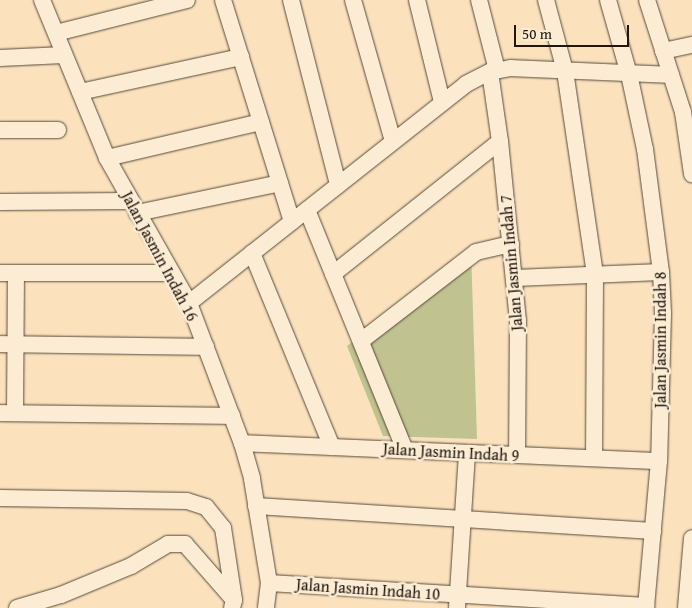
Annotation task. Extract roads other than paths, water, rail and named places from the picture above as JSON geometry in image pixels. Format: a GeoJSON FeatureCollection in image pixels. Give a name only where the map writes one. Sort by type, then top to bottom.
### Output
{"type":"FeatureCollection","features":[{"type":"Feature","properties":{"kind":"street","name":"Jalan Jasmin Indah 16"},"geometry":{"type":"LineString","coordinates":[[42,0],[107,158],[189,303],[242,443],[252,479],[269,583],[266,608]]}},
{"type":"Feature","properties":{"kind":"street"},"geometry":{"type":"LineString","coordinates":[[56,33],[187,0]]}},
{"type":"Feature","properties":{"kind":"street"},"geometry":{"type":"LineString","coordinates":[[223,0],[292,221]]}},
{"type":"Feature","properties":{"kind":"street"},"geometry":{"type":"LineString","coordinates":[[291,0],[338,185]]}},
{"type":"Feature","properties":{"kind":"street"},"geometry":{"type":"LineString","coordinates":[[353,0],[393,141]]}},
{"type":"Feature","properties":{"kind":"street"},"geometry":{"type":"LineString","coordinates":[[417,0],[442,102]]}},
{"type":"Feature","properties":{"kind":"street","name":"Jalan Jasmin Indah 7"},"geometry":{"type":"LineString","coordinates":[[479,0],[493,71],[515,278],[518,320],[517,455]]}},
{"type":"Feature","properties":{"kind":"street"},"geometry":{"type":"LineString","coordinates":[[546,0],[564,71],[595,275],[594,458]]}},
{"type":"Feature","properties":{"kind":"street","name":"Jalan Jasmin Indah 8"},"geometry":{"type":"LineString","coordinates":[[608,0],[629,74],[645,149],[661,272],[663,313],[659,462],[646,607]]}},
{"type":"Feature","properties":{"kind":"street"},"geometry":{"type":"LineString","coordinates":[[647,0],[671,75],[687,111],[692,174]]}},
{"type":"Feature","properties":{"kind":"street"},"geometry":{"type":"LineString","coordinates":[[663,51],[692,45]]}},
{"type":"Feature","properties":{"kind":"street"},"geometry":{"type":"LineString","coordinates":[[0,58],[64,55]]}},
{"type":"Feature","properties":{"kind":"street"},"geometry":{"type":"LineString","coordinates":[[80,92],[241,57]]}},
{"type":"Feature","properties":{"kind":"street"},"geometry":{"type":"LineString","coordinates":[[189,303],[442,102],[466,84],[493,71],[511,68],[671,75]]}},
{"type":"Feature","properties":{"kind":"street"},"geometry":{"type":"LineString","coordinates":[[107,158],[261,122]]}},
{"type":"Feature","properties":{"kind":"street"},"geometry":{"type":"LineString","coordinates":[[0,130],[58,130]]}},
{"type":"Feature","properties":{"kind":"street"},"geometry":{"type":"LineString","coordinates":[[333,274],[500,140]]}},
{"type":"Feature","properties":{"kind":"street"},"geometry":{"type":"LineString","coordinates":[[0,202],[133,207],[280,183]]}},
{"type":"Feature","properties":{"kind":"street"},"geometry":{"type":"LineString","coordinates":[[307,210],[405,450]]}},
{"type":"Feature","properties":{"kind":"street"},"geometry":{"type":"LineString","coordinates":[[361,341],[476,252],[511,244]]}},
{"type":"Feature","properties":{"kind":"street"},"geometry":{"type":"LineString","coordinates":[[252,253],[332,447]]}},
{"type":"Feature","properties":{"kind":"street"},"geometry":{"type":"LineString","coordinates":[[515,278],[661,272]]}},
{"type":"Feature","properties":{"kind":"street"},"geometry":{"type":"LineString","coordinates":[[171,273],[8,273],[7,413],[232,416]]}},
{"type":"Feature","properties":{"kind":"street"},"geometry":{"type":"LineString","coordinates":[[8,344],[206,347]]}},
{"type":"Feature","properties":{"kind":"street","name":"Jalan Jasmin Indah 9"},"geometry":{"type":"LineString","coordinates":[[242,443],[659,462]]}},
{"type":"Feature","properties":{"kind":"street"},"geometry":{"type":"LineString","coordinates":[[457,601],[467,453]]}},
{"type":"Feature","properties":{"kind":"street"},"geometry":{"type":"LineString","coordinates":[[0,498],[187,502],[206,507],[223,528],[233,604]]}},
{"type":"Feature","properties":{"kind":"street"},"geometry":{"type":"LineString","coordinates":[[256,506],[653,531]]}},
{"type":"Feature","properties":{"kind":"street"},"geometry":{"type":"LineString","coordinates":[[686,608],[692,538]]}},
{"type":"Feature","properties":{"kind":"street"},"geometry":{"type":"LineString","coordinates":[[17,608],[35,606],[131,566],[168,544],[185,544],[233,604]]}},
{"type":"Feature","properties":{"kind":"street","name":"Jalan Jasmin Indah 10"},"geometry":{"type":"LineString","coordinates":[[269,583],[457,601],[646,607]]}}]}
